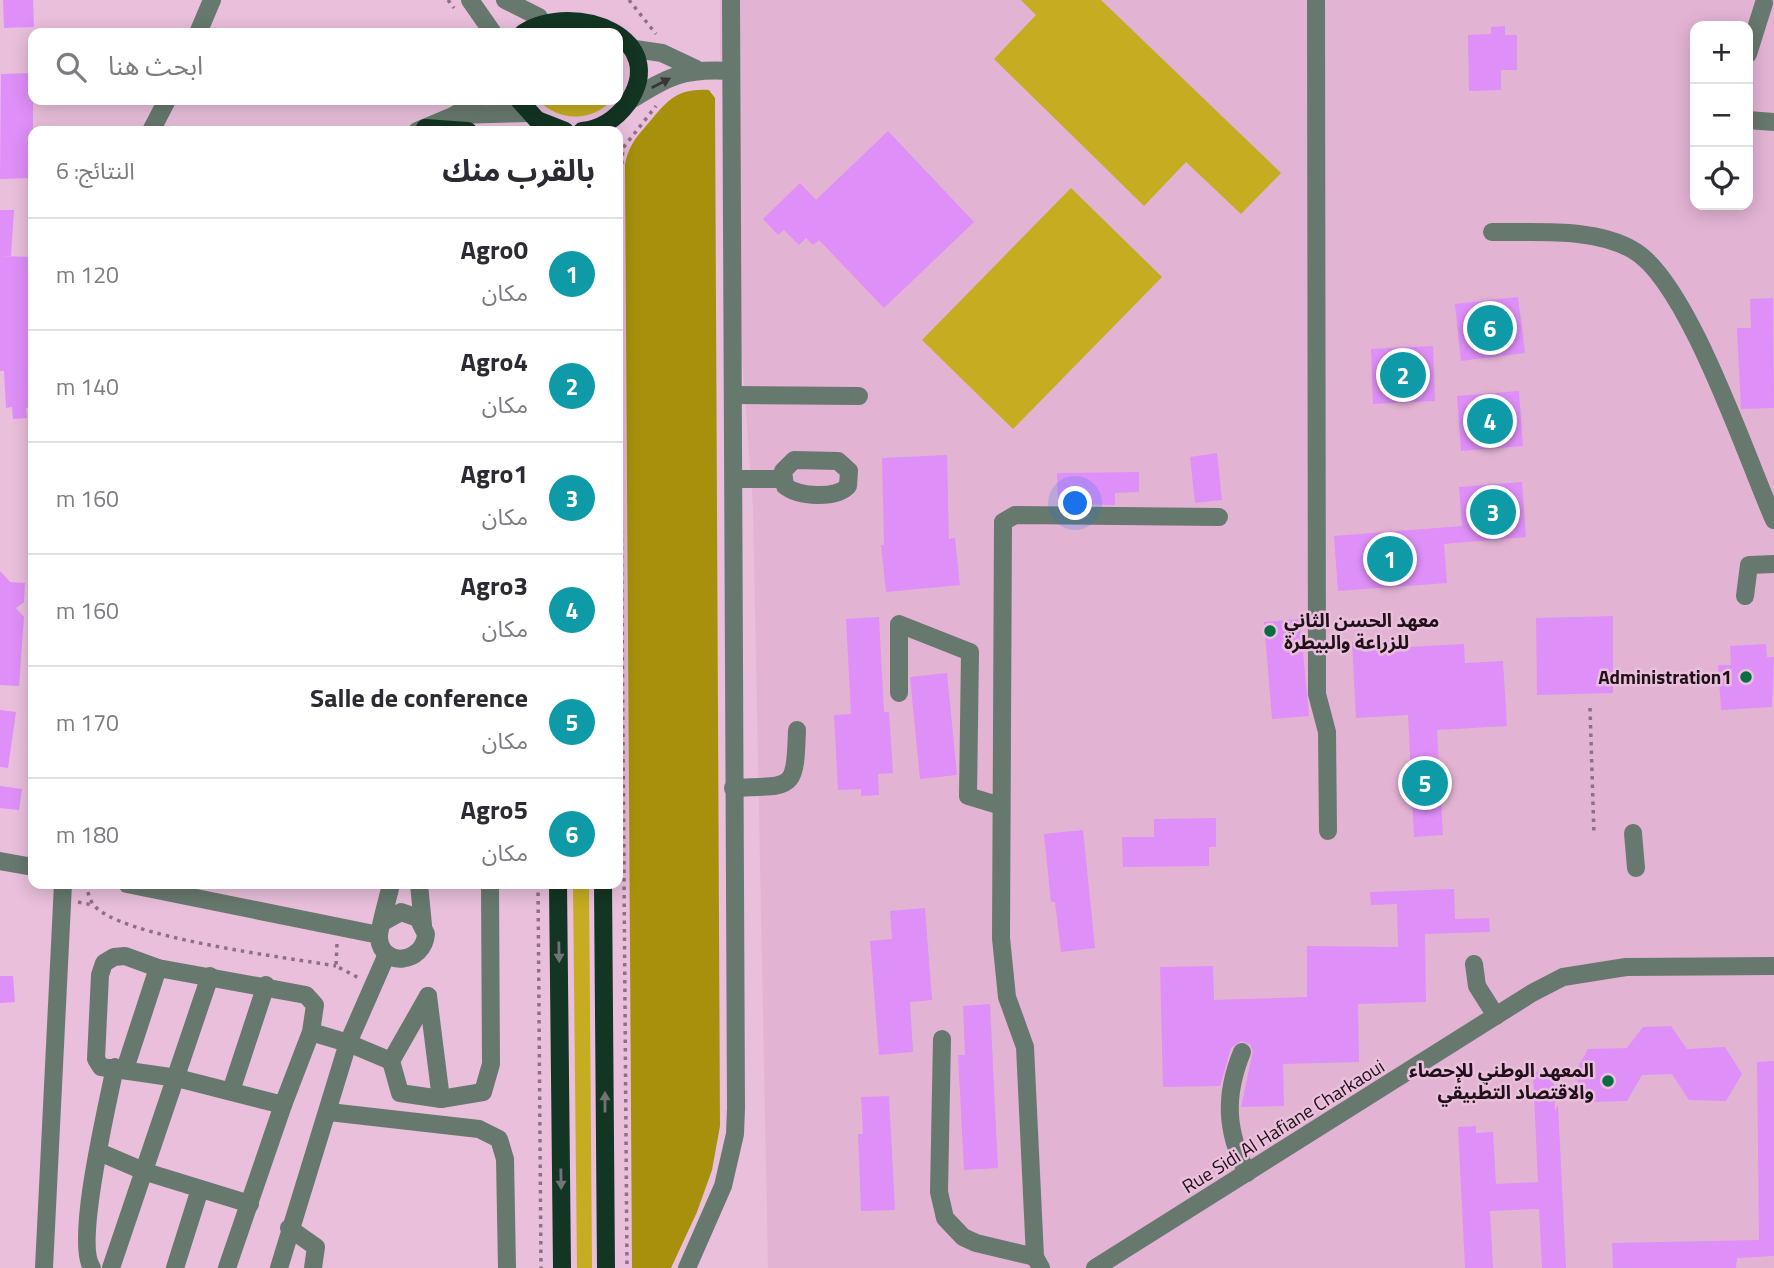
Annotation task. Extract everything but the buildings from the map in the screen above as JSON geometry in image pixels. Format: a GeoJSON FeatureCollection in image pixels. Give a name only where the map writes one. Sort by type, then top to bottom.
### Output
{"type":"FeatureCollection","features":[{"type":"Feature","properties":{"kind":"main road"},"geometry":{"type":"LineString","coordinates":[[528,28],[545,10],[577,5],[607,12],[625,30],[635,49],[638,67],[636,85],[629,101],[607,126]]}},
{"type":"Feature","properties":{"kind":"main road"},"geometry":{"type":"LineString","coordinates":[[532,116],[554,126]]}},
{"type":"Feature","properties":{"kind":"main road"},"geometry":{"type":"LineString","coordinates":[[558,889],[562,1268]]}},
{"type":"Feature","properties":{"kind":"main road"},"geometry":{"type":"LineString","coordinates":[[603,889],[606,1268]]}},
{"type":"Feature","properties":{"kind":"street"},"geometry":{"type":"LineString","coordinates":[[200,28],[212,0]]}},
{"type":"Feature","properties":{"kind":"street"},"geometry":{"type":"LineString","coordinates":[[470,0],[490,28]]}},
{"type":"Feature","properties":{"kind":"street"},"geometry":{"type":"LineString","coordinates":[[505,0],[545,10]]}},
{"type":"Feature","properties":{"kind":"street"},"geometry":{"type":"LineString","coordinates":[[687,1268],[723,1186],[735,1134],[731,0]]}},
{"type":"Feature","properties":{"kind":"street"},"geometry":{"type":"LineString","coordinates":[[1316,0],[1317,694],[1327,732],[1328,831]]}},
{"type":"Feature","properties":{"kind":"street"},"geometry":{"type":"LineString","coordinates":[[1753,39],[1765,3]]}},
{"type":"Feature","properties":{"kind":"street"},"geometry":{"type":"LineString","coordinates":[[635,49],[662,53],[696,69],[731,71]]}},
{"type":"Feature","properties":{"kind":"street"},"geometry":{"type":"LineString","coordinates":[[629,101],[657,84],[696,69]]}},
{"type":"Feature","properties":{"kind":"street"},"geometry":{"type":"LineString","coordinates":[[154,126],[164,105]]}},
{"type":"Feature","properties":{"kind":"street"},"geometry":{"type":"LineString","coordinates":[[428,126],[471,105]]}},
{"type":"Feature","properties":{"kind":"street"},"geometry":{"type":"LineString","coordinates":[[455,115],[532,116]]}},
{"type":"Feature","properties":{"kind":"street"},"geometry":{"type":"LineString","coordinates":[[1753,120],[1774,122]]}},
{"type":"Feature","properties":{"kind":"street"},"geometry":{"type":"LineString","coordinates":[[1492,232],[1572,234],[1600,238],[1619,243],[1646,260],[1663,279],[1695,332],[1774,520]]}},
{"type":"Feature","properties":{"kind":"street"},"geometry":{"type":"LineString","coordinates":[[733,395],[859,396]]}},
{"type":"Feature","properties":{"kind":"street"},"geometry":{"type":"LineString","coordinates":[[734,479],[783,478]]}},
{"type":"Feature","properties":{"kind":"street"},"geometry":{"type":"LineString","coordinates":[[942,1039],[939,1192],[945,1218],[963,1237],[1038,1263],[1025,1047],[1020,1027],[1009,1008],[1004,976],[1001,806],[1003,522],[1015,514],[1219,517]]}},
{"type":"Feature","properties":{"kind":"street"},"geometry":{"type":"LineString","coordinates":[[1745,596],[1749,565],[1774,564]]}},
{"type":"Feature","properties":{"kind":"street"},"geometry":{"type":"LineString","coordinates":[[899,693],[899,624],[970,652],[968,796],[1001,806]]}},
{"type":"Feature","properties":{"kind":"street"},"geometry":{"type":"LineString","coordinates":[[733,788],[779,786],[792,779],[795,773],[797,730]]}},
{"type":"Feature","properties":{"kind":"street"},"geometry":{"type":"LineString","coordinates":[[1633,833],[1636,868]]}},
{"type":"Feature","properties":{"kind":"street"},"geometry":{"type":"LineString","coordinates":[[0,861],[28,866]]}},
{"type":"Feature","properties":{"kind":"street"},"geometry":{"type":"LineString","coordinates":[[44,1268],[63,889]]}},
{"type":"Feature","properties":{"kind":"street"},"geometry":{"type":"LineString","coordinates":[[153,889],[337,925],[382,928]]}},
{"type":"Feature","properties":{"kind":"street"},"geometry":{"type":"LineString","coordinates":[[279,1268],[289,1228],[329,1112],[348,1043],[387,954],[382,928],[390,889]]}},
{"type":"Feature","properties":{"kind":"street"},"geometry":{"type":"LineString","coordinates":[[387,954],[400,959],[417,954],[425,943],[420,889]]}},
{"type":"Feature","properties":{"kind":"street"},"geometry":{"type":"LineString","coordinates":[[442,1098],[428,996],[391,1061],[400,1093],[442,1098],[483,1092],[492,1063],[490,889]]}},
{"type":"Feature","properties":{"kind":"street"},"geometry":{"type":"LineString","coordinates":[[382,928],[396,913],[418,918],[424,925]]}},
{"type":"Feature","properties":{"kind":"street"},"geometry":{"type":"LineString","coordinates":[[227,1268],[311,1032],[315,1005],[312,998],[266,985],[158,968],[125,957],[114,957],[104,963],[100,975],[96,1059],[102,1067],[177,1078],[283,1105]]}},
{"type":"Feature","properties":{"kind":"street"},"geometry":{"type":"LineString","coordinates":[[1474,964],[1477,986],[1496,1016]]}},
{"type":"Feature","properties":{"kind":"street","name":"Rue Sidi Al Hafiane Charkaoui"},"geometry":{"type":"LineString","coordinates":[[1095,1268],[1532,993],[1563,977],[1626,967],[1774,966]]}},
{"type":"Feature","properties":{"kind":"street"},"geometry":{"type":"LineString","coordinates":[[92,1268],[86,1260],[86,1230],[99,1152],[120,1068],[158,968]]}},
{"type":"Feature","properties":{"kind":"street"},"geometry":{"type":"LineString","coordinates":[[111,1268],[146,1172],[210,976]]}},
{"type":"Feature","properties":{"kind":"street"},"geometry":{"type":"LineString","coordinates":[[231,1091],[266,985]]}},
{"type":"Feature","properties":{"kind":"street"},"geometry":{"type":"LineString","coordinates":[[311,1032],[348,1043],[391,1061]]}},
{"type":"Feature","properties":{"kind":"street"},"geometry":{"type":"LineString","coordinates":[[1242,1052],[1233,1074],[1229,1123],[1234,1146],[1247,1173]]}},
{"type":"Feature","properties":{"kind":"street"},"geometry":{"type":"LineString","coordinates":[[329,1112],[479,1129],[499,1139],[505,1159],[507,1268]]}},
{"type":"Feature","properties":{"kind":"street"},"geometry":{"type":"LineString","coordinates":[[99,1152],[146,1172],[250,1204]]}},
{"type":"Feature","properties":{"kind":"street"},"geometry":{"type":"LineString","coordinates":[[175,1268],[200,1189]]}},
{"type":"Feature","properties":{"kind":"street"},"geometry":{"type":"LineString","coordinates":[[289,1228],[313,1242],[316,1253],[313,1268]]}},
{"type":"Feature","properties":{"kind":"path"},"geometry":{"type":"LineString","coordinates":[[623,683],[628,1268]]}},
{"type":"Feature","properties":{"kind":"path"},"geometry":{"type":"LineString","coordinates":[[1590,708],[1594,835]]}},
{"type":"Feature","properties":{"kind":"path"},"geometry":{"type":"LineString","coordinates":[[87,889],[93,905],[112,918],[152,933],[336,966],[372,986]]}},
{"type":"Feature","properties":{"kind":"path"},"geometry":{"type":"LineString","coordinates":[[538,889],[541,1268]]}},
{"type":"Feature","properties":{"kind":"path"},"geometry":{"type":"LineString","coordinates":[[336,966],[337,925]]}},
{"type":"Feature","properties":{"kind":"shaded area","name":"معهد الحسن الثاني للزراعة والبيطرة"},"geometry":{"type":"Polygon","coordinates":[[[720,0],[1774,0],[1774,1268],[768,1268],[753,507],[720,54],[720,0]]]}},
{"type":"Feature","properties":{"kind":"shaded area"},"geometry":{"type":"Polygon","coordinates":[[[1021,0],[1101,0],[1281,173],[1241,214],[1186,162],[1144,206],[994,59],[1036,15],[1021,0]]]}},
{"type":"Feature","properties":{"kind":"shaded area"},"geometry":{"type":"Polygon","coordinates":[[[709,90],[715,98],[720,1126],[712,1170],[697,1212],[671,1268],[632,1268],[625,164],[635,139],[665,104],[679,94],[709,90]]]}},
{"type":"Feature","properties":{"kind":"shaded area"},"geometry":{"type":"Polygon","coordinates":[[[544,105],[606,105],[595,112],[575,116],[544,105]]]}},
{"type":"Feature","properties":{"kind":"shaded area"},"geometry":{"type":"Polygon","coordinates":[[[1071,188],[1162,277],[1013,429],[922,340],[1071,188]]]}},
{"type":"Feature","properties":{"kind":"shaded area"},"geometry":{"type":"Polygon","coordinates":[[[573,889],[589,889],[592,1268],[577,1268],[573,889]]]}},
{"type":"Feature","properties":{"kind":"place","name":"Agro5"},"geometry":{"type":"Point","coordinates":[1490,328]}},
{"type":"Feature","properties":{"kind":"place","name":"Agro4"},"geometry":{"type":"Point","coordinates":[1403,375]}},
{"type":"Feature","properties":{"kind":"place","name":"Agro3"},"geometry":{"type":"Point","coordinates":[1490,421]}},
{"type":"Feature","properties":{"kind":"place","name":"Agro1"},"geometry":{"type":"Point","coordinates":[1493,512]}},
{"type":"Feature","properties":{"kind":"place","name":"Agro0"},"geometry":{"type":"Point","coordinates":[1390,559]}},
{"type":"Feature","properties":{"kind":"place","name":"معهد الحسن الثاني للزراعة والبيطرة"},"geometry":{"type":"Point","coordinates":[1270,631]}},
{"type":"Feature","properties":{"kind":"place","name":"Administration1"},"geometry":{"type":"Point","coordinates":[1746,677]}},
{"type":"Feature","properties":{"kind":"place","name":"Salle de conference"},"geometry":{"type":"Point","coordinates":[1425,783]}},
{"type":"Feature","properties":{"kind":"place","name":"المعهد الوطني للإحصاء والاقتصاد التطبيقي"},"geometry":{"type":"Point","coordinates":[1608,1081]}}]}
